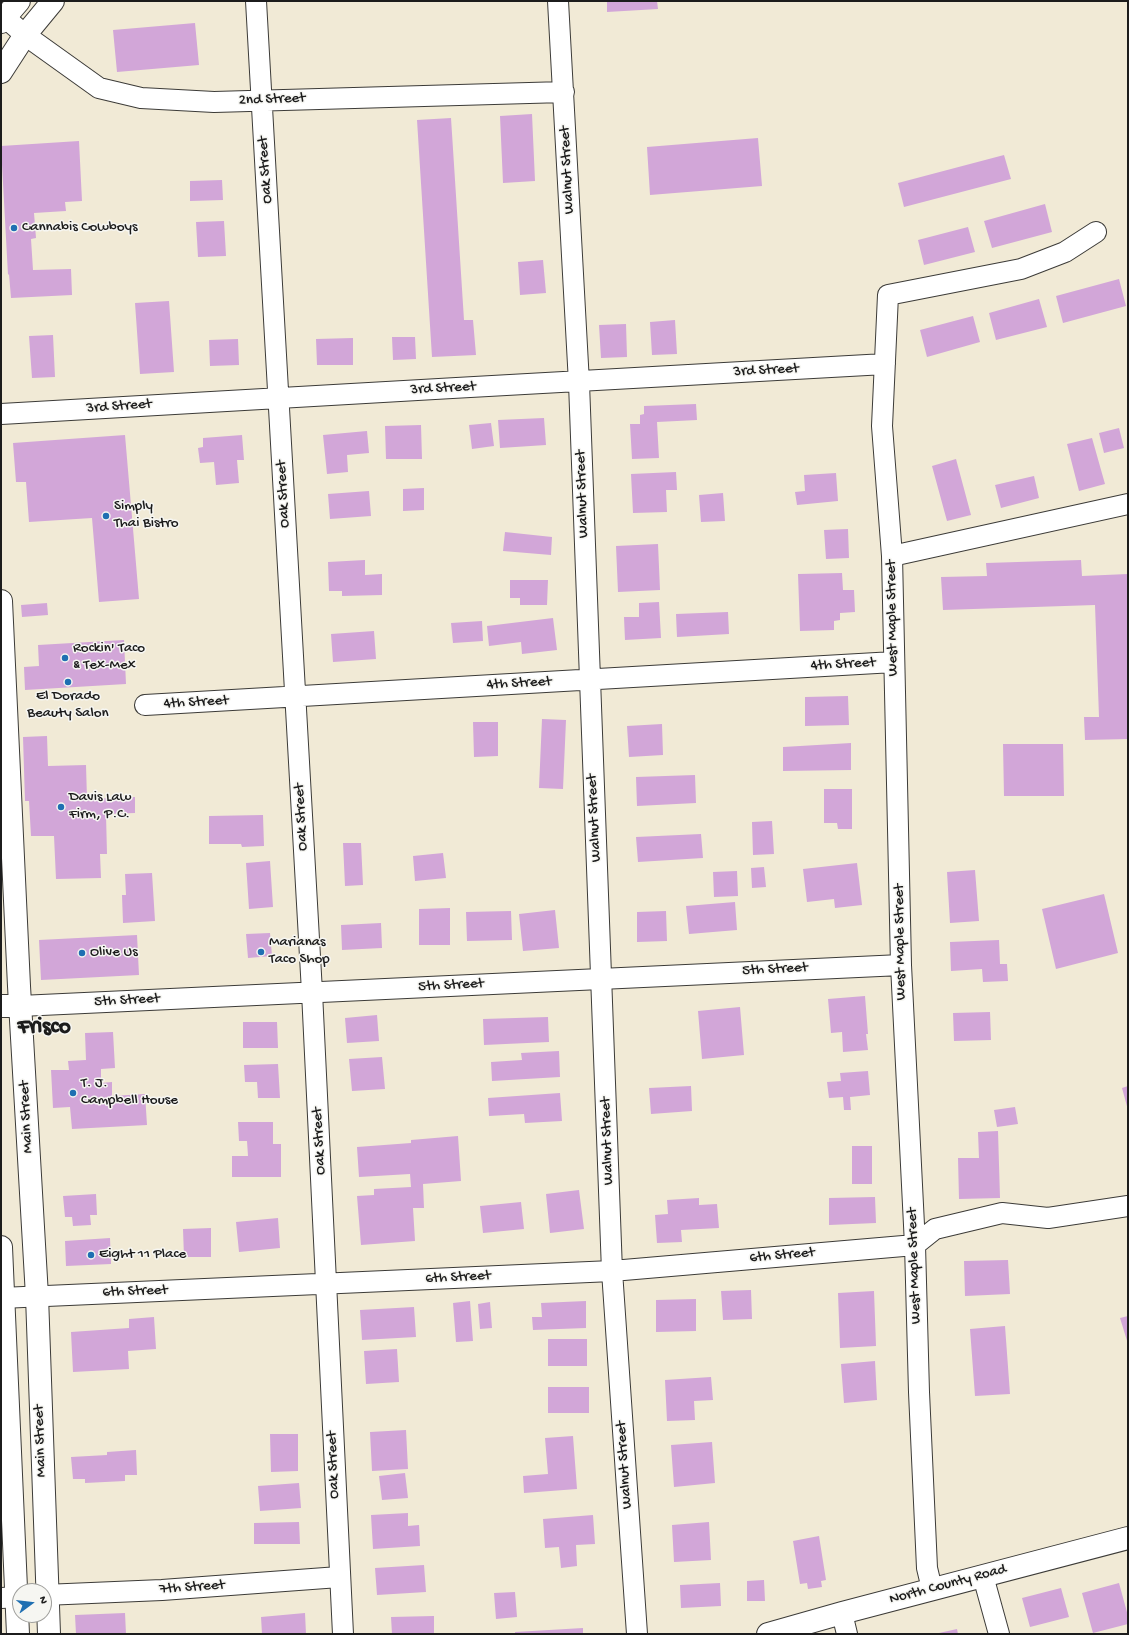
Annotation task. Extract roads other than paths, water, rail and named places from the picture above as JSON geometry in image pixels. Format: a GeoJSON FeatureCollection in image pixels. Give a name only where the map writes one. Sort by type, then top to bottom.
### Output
{"type":"FeatureCollection","features":[{"type":"Feature","properties":{"kind":"main road"},"geometry":{"type":"LineString","coordinates":[[2,18],[19,1]]}},
{"type":"Feature","properties":{"kind":"main road"},"geometry":{"type":"LineString","coordinates":[[1,72],[25,35],[53,1]]}},
{"type":"Feature","properties":{"kind":"main road","name":"Main Street"},"geometry":{"type":"LineString","coordinates":[[1,601],[11,1006],[36,1296],[45,1583]]}},
{"type":"Feature","properties":{"kind":"main road","name":"Main Street"},"geometry":{"type":"LineString","coordinates":[[1,1247],[12,1597]]}},
{"type":"Feature","properties":{"kind":"main road","name":"North County Road"},"geometry":{"type":"LineString","coordinates":[[768,1634],[932,1589],[1128,1538]]}},
{"type":"Feature","properties":{"kind":"main road","name":"Main Street"},"geometry":{"type":"LineString","coordinates":[[16,1623],[18,1634]]}},
{"type":"Feature","properties":{"kind":"main road","name":"Main Street"},"geometry":{"type":"LineString","coordinates":[[48,1623],[49,1634]]}},
{"type":"Feature","properties":{"kind":"street","name":"Oak Street"},"geometry":{"type":"LineString","coordinates":[[256,1],[280,396],[312,992],[327,1283],[339,1577],[343,1634]]}},
{"type":"Feature","properties":{"kind":"street","name":"Walnut Street"},"geometry":{"type":"LineString","coordinates":[[558,1],[579,382],[612,1271],[638,1634]]}},
{"type":"Feature","properties":{"kind":"street","name":"2nd Street"},"geometry":{"type":"LineString","coordinates":[[2,18],[99,88],[141,98],[214,102],[564,92]]}},
{"type":"Feature","properties":{"kind":"street","name":"West Maple Street"},"geometry":{"type":"LineString","coordinates":[[932,1589],[927,1568],[919,1392],[915,1245],[901,965],[892,556],[882,426],[888,295],[1021,269],[1065,252],[1096,232]]}},
{"type":"Feature","properties":{"kind":"street","name":"3rd Street"},"geometry":{"type":"LineString","coordinates":[[1,414],[280,396],[579,382],[885,364]]}},
{"type":"Feature","properties":{"kind":"street"},"geometry":{"type":"LineString","coordinates":[[892,556],[1128,504]]}},
{"type":"Feature","properties":{"kind":"street","name":"4th Street"},"geometry":{"type":"LineString","coordinates":[[144,705],[894,662]]}},
{"type":"Feature","properties":{"kind":"street","name":"5th Street"},"geometry":{"type":"LineString","coordinates":[[11,1006],[901,965]]}},
{"type":"Feature","properties":{"kind":"street"},"geometry":{"type":"LineString","coordinates":[[915,1245],[935,1229],[1002,1213],[1048,1218],[1128,1206]]}},
{"type":"Feature","properties":{"kind":"street","name":"6th Street"},"geometry":{"type":"LineString","coordinates":[[2,1298],[612,1271],[915,1245]]}},
{"type":"Feature","properties":{"kind":"street"},"geometry":{"type":"LineString","coordinates":[[983,1576],[999,1634]]}},
{"type":"Feature","properties":{"kind":"street","name":"7th Street"},"geometry":{"type":"LineString","coordinates":[[52,1595],[162,1590],[339,1577]]}},
{"type":"Feature","properties":{"kind":"street"},"geometry":{"type":"LineString","coordinates":[[842,1613],[847,1634]]}},
{"type":"Feature","properties":{"kind":"place","name":"Cannabis Cowboys"},"geometry":{"type":"Point","coordinates":[14,228]}},
{"type":"Feature","properties":{"kind":"place","name":"Simply Thai Bistro"},"geometry":{"type":"Point","coordinates":[106,516]}},
{"type":"Feature","properties":{"kind":"place","name":"Rockin' Taco & Tex-Mex"},"geometry":{"type":"Point","coordinates":[65,658]}},
{"type":"Feature","properties":{"kind":"place","name":"El Dorado Beauty Salon"},"geometry":{"type":"Point","coordinates":[68,682]}},
{"type":"Feature","properties":{"kind":"place","name":"Davis Law Firm, P.C."},"geometry":{"type":"Point","coordinates":[61,807]}},
{"type":"Feature","properties":{"kind":"place","name":"Marianas Taco Shop"},"geometry":{"type":"Point","coordinates":[261,952]}},
{"type":"Feature","properties":{"kind":"place","name":"Olive Us"},"geometry":{"type":"Point","coordinates":[82,953]}},
{"type":"Feature","properties":{"kind":"place","name":"T. J. Campbell House"},"geometry":{"type":"Point","coordinates":[73,1093]}},
{"type":"Feature","properties":{"kind":"place","name":"Eight 11 Place"},"geometry":{"type":"Point","coordinates":[91,1255]}},
{"type":"Feature","properties":{"kind":"district","name":"Frisco"},"geometry":{"type":"Point","coordinates":[44,1028]}}]}
